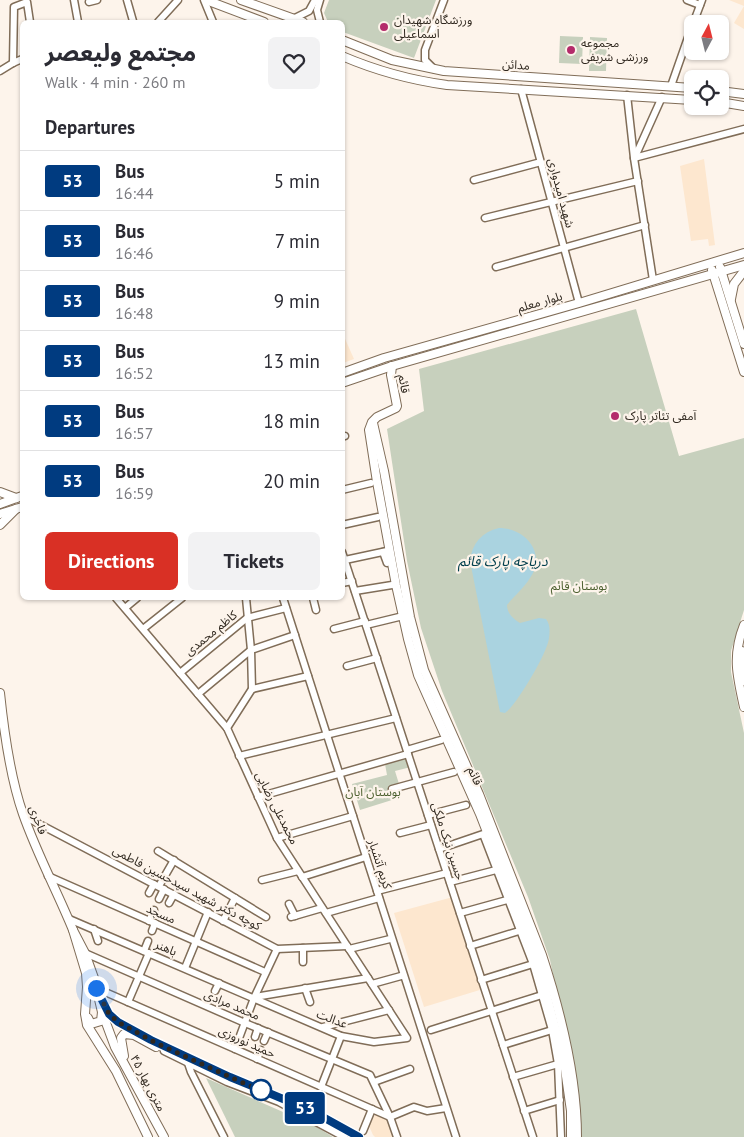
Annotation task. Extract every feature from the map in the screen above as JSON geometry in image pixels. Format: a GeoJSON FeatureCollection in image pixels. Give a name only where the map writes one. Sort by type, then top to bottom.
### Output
{"type":"FeatureCollection","features":[{"type":"Feature","properties":{"kind":"main road"},"geometry":{"type":"LineString","coordinates":[[205,0],[259,20]]}},
{"type":"Feature","properties":{"kind":"main road"},"geometry":{"type":"LineString","coordinates":[[241,0],[296,20]]}},
{"type":"Feature","properties":{"kind":"main road","name":"مدائن"},"geometry":{"type":"LineString","coordinates":[[345,41],[392,60],[434,69],[684,87]]}},
{"type":"Feature","properties":{"kind":"main road","name":"مدائن"},"geometry":{"type":"LineString","coordinates":[[345,57],[382,72],[417,81],[684,99]]}},
{"type":"Feature","properties":{"kind":"main road"},"geometry":{"type":"LineString","coordinates":[[729,92],[744,94]]}},
{"type":"Feature","properties":{"kind":"main road"},"geometry":{"type":"LineString","coordinates":[[729,104],[744,106]]}},
{"type":"Feature","properties":{"kind":"main road","name":"بلوار معلم"},"geometry":{"type":"LineString","coordinates":[[345,371],[744,253]]}},
{"type":"Feature","properties":{"kind":"main road"},"geometry":{"type":"LineString","coordinates":[[718,260],[744,344]]}},
{"type":"Feature","properties":{"kind":"main road"},"geometry":{"type":"LineString","coordinates":[[710,263],[744,372]]}},
{"type":"Feature","properties":{"kind":"main road","name":"بلوار معلم"},"geometry":{"type":"LineString","coordinates":[[345,382],[392,366],[744,265]]}},
{"type":"Feature","properties":{"kind":"main road"},"geometry":{"type":"LineString","coordinates":[[730,301],[734,284],[744,271]]}},
{"type":"Feature","properties":{"kind":"main road"},"geometry":{"type":"LineString","coordinates":[[701,276],[709,279],[717,286]]}},
{"type":"Feature","properties":{"kind":"main road","name":"قائم"},"geometry":{"type":"LineString","coordinates":[[392,366],[390,375],[397,406],[377,416],[369,430],[396,585],[418,675],[480,814],[539,966],[564,1062],[571,1111],[571,1137]]}},
{"type":"Feature","properties":{"kind":"main road","name":"قائم"},"geometry":{"type":"LineString","coordinates":[[372,422],[384,471],[410,617],[424,670],[479,794],[542,955],[569,1059],[577,1110],[577,1137]]}},
{"type":"Feature","properties":{"kind":"main road"},"geometry":{"type":"LineString","coordinates":[[0,492],[19,497]]}},
{"type":"Feature","properties":{"kind":"main road"},"geometry":{"type":"LineString","coordinates":[[0,504],[19,497]]}},
{"type":"Feature","properties":{"kind":"main road"},"geometry":{"type":"LineString","coordinates":[[0,514],[20,508]]}},
{"type":"Feature","properties":{"kind":"main road"},"geometry":{"type":"LineString","coordinates":[[0,525],[20,508]]}},
{"type":"Feature","properties":{"kind":"main road"},"geometry":{"type":"LineString","coordinates":[[744,625],[738,640],[736,664],[744,707]]}},
{"type":"Feature","properties":{"kind":"main road"},"geometry":{"type":"LineString","coordinates":[[744,639],[741,655],[744,681]]}},
{"type":"Feature","properties":{"kind":"main road","name":"فاخری"},"geometry":{"type":"LineString","coordinates":[[0,693],[1,709],[13,775],[24,816],[48,876],[69,919],[86,973],[88,987],[85,1014]]}},
{"type":"Feature","properties":{"kind":"main road","name":"فاخری"},"geometry":{"type":"LineString","coordinates":[[73,930],[85,953],[102,1012]]}},
{"type":"Feature","properties":{"kind":"main road"},"geometry":{"type":"LineString","coordinates":[[85,1014],[91,1024],[94,1024],[101,1022],[102,1012]]}},
{"type":"Feature","properties":{"kind":"main road","name":"۴۵ متری بهار"},"geometry":{"type":"LineString","coordinates":[[102,1012],[115,1046],[164,1137]]}},
{"type":"Feature","properties":{"kind":"main road","name":"۴۵ متری بهار"},"geometry":{"type":"LineString","coordinates":[[85,1014],[88,1025],[116,1071],[148,1137]]}},
{"type":"Feature","properties":{"kind":"main road"},"geometry":{"type":"LineString","coordinates":[[126,1066],[121,1045],[121,1038],[124,1034],[134,1035],[156,1047]]}},
{"type":"Feature","properties":{"kind":"street"},"geometry":{"type":"LineString","coordinates":[[74,0],[78,20]]}},
{"type":"Feature","properties":{"kind":"street"},"geometry":{"type":"LineString","coordinates":[[90,2],[97,0]]}},
{"type":"Feature","properties":{"kind":"street"},"geometry":{"type":"LineString","coordinates":[[127,0],[133,20]]}},
{"type":"Feature","properties":{"kind":"street"},"geometry":{"type":"LineString","coordinates":[[160,20],[178,0]]}},
{"type":"Feature","properties":{"kind":"street"},"geometry":{"type":"LineString","coordinates":[[205,0],[212,20]]}},
{"type":"Feature","properties":{"kind":"street"},"geometry":{"type":"LineString","coordinates":[[293,19],[309,11],[315,0]]}},
{"type":"Feature","properties":{"kind":"street"},"geometry":{"type":"LineString","coordinates":[[319,20],[317,13],[320,0]]}},
{"type":"Feature","properties":{"kind":"street"},"geometry":{"type":"LineString","coordinates":[[434,69],[425,60],[425,50],[444,0]]}},
{"type":"Feature","properties":{"kind":"street"},"geometry":{"type":"LineString","coordinates":[[687,0],[701,2],[696,15]]}},
{"type":"Feature","properties":{"kind":"street"},"geometry":{"type":"LineString","coordinates":[[13,63],[14,7],[27,2],[30,20]]}},
{"type":"Feature","properties":{"kind":"street"},"geometry":{"type":"LineString","coordinates":[[309,11],[311,16],[317,13]]}},
{"type":"Feature","properties":{"kind":"street"},"geometry":{"type":"LineString","coordinates":[[670,86],[684,49]]}},
{"type":"Feature","properties":{"kind":"street"},"geometry":{"type":"LineString","coordinates":[[0,71],[20,60]]}},
{"type":"Feature","properties":{"kind":"street","name":"شهيد امیدواری"},"geometry":{"type":"LineString","coordinates":[[521,89],[579,303]]}},
{"type":"Feature","properties":{"kind":"street"},"geometry":{"type":"LineString","coordinates":[[627,95],[634,158],[653,280]]}},
{"type":"Feature","properties":{"kind":"street"},"geometry":{"type":"LineString","coordinates":[[634,158],[662,98]]}},
{"type":"Feature","properties":{"kind":"street"},"geometry":{"type":"LineString","coordinates":[[634,158],[744,130]]}},
{"type":"Feature","properties":{"kind":"street"},"geometry":{"type":"LineString","coordinates":[[474,180],[541,162]]}},
{"type":"Feature","properties":{"kind":"street"},"geometry":{"type":"LineString","coordinates":[[485,218],[638,181]]}},
{"type":"Feature","properties":{"kind":"street"},"geometry":{"type":"LineString","coordinates":[[496,267],[645,225]]}},
{"type":"Feature","properties":{"kind":"street"},"geometry":{"type":"LineString","coordinates":[[345,489],[371,483]]}},
{"type":"Feature","properties":{"kind":"street"},"geometry":{"type":"LineString","coordinates":[[345,524],[378,517]]}},
{"type":"Feature","properties":{"kind":"street"},"geometry":{"type":"LineString","coordinates":[[345,560],[385,551],[387,563]]}},
{"type":"Feature","properties":{"kind":"street","name":"حسین نیک ملکی"},"geometry":{"type":"LineString","coordinates":[[345,560],[533,1137]]}},
{"type":"Feature","properties":{"kind":"street"},"geometry":{"type":"LineString","coordinates":[[345,582],[352,580]]}},
{"type":"Feature","properties":{"kind":"street"},"geometry":{"type":"LineString","coordinates":[[355,591],[392,585]]}},
{"type":"Feature","properties":{"kind":"street","name":"محمدعلی رضایی"},"geometry":{"type":"LineString","coordinates":[[118,600],[227,728],[277,838],[406,1038]]}},
{"type":"Feature","properties":{"kind":"street"},"geometry":{"type":"LineString","coordinates":[[125,608],[135,600]]}},
{"type":"Feature","properties":{"kind":"street"},"geometry":{"type":"LineString","coordinates":[[143,629],[179,600]]}},
{"type":"Feature","properties":{"kind":"street"},"geometry":{"type":"LineString","coordinates":[[227,728],[252,689],[251,650],[246,600]]}},
{"type":"Feature","properties":{"kind":"street","name":"کریم آتشبار"},"geometry":{"type":"LineString","coordinates":[[284,600],[456,1137]]}},
{"type":"Feature","properties":{"kind":"street"},"geometry":{"type":"LineString","coordinates":[[314,600],[316,610]]}},
{"type":"Feature","properties":{"kind":"street","name":"کاظم محمدی"},"geometry":{"type":"LineString","coordinates":[[180,673],[247,618],[286,608]]}},
{"type":"Feature","properties":{"kind":"street"},"geometry":{"type":"LineString","coordinates":[[334,629],[399,617]]}},
{"type":"Feature","properties":{"kind":"street"},"geometry":{"type":"LineString","coordinates":[[198,694],[251,650],[295,635]]}},
{"type":"Feature","properties":{"kind":"street"},"geometry":{"type":"LineString","coordinates":[[347,666],[377,658]]}},
{"type":"Feature","properties":{"kind":"street"},"geometry":{"type":"LineString","coordinates":[[252,689],[308,676]]}},
{"type":"Feature","properties":{"kind":"street"},"geometry":{"type":"LineString","coordinates":[[239,756],[396,718]]}},
{"type":"Feature","properties":{"kind":"street"},"geometry":{"type":"LineString","coordinates":[[258,797],[441,740]]}},
{"type":"Feature","properties":{"kind":"street"},"geometry":{"type":"LineString","coordinates":[[392,789],[454,772]]}},
{"type":"Feature","properties":{"kind":"street"},"geometry":{"type":"LineString","coordinates":[[428,815],[466,805]]}},
{"type":"Feature","properties":{"kind":"street","name":"کوچه دکتر شهید سیدحسین فاطمی"},"geometry":{"type":"LineString","coordinates":[[24,816],[277,949],[348,947],[390,939]]}},
{"type":"Feature","properties":{"kind":"street"},"geometry":{"type":"LineString","coordinates":[[277,838],[353,816]]}},
{"type":"Feature","properties":{"kind":"street"},"geometry":{"type":"LineString","coordinates":[[400,833],[431,825]]}},
{"type":"Feature","properties":{"kind":"street"},"geometry":{"type":"LineString","coordinates":[[439,849],[483,834],[533,964],[552,1030],[558,1064],[560,1100],[558,1136]]}},
{"type":"Feature","properties":{"kind":"street"},"geometry":{"type":"LineString","coordinates":[[158,851],[266,917]]}},
{"type":"Feature","properties":{"kind":"street"},"geometry":{"type":"LineString","coordinates":[[262,880],[300,874],[366,857]]}},
{"type":"Feature","properties":{"kind":"street"},"geometry":{"type":"LineString","coordinates":[[149,893],[159,886],[174,860]]}},
{"type":"Feature","properties":{"kind":"street"},"geometry":{"type":"LineString","coordinates":[[450,882],[496,870]]}},
{"type":"Feature","properties":{"kind":"street"},"geometry":{"type":"LineString","coordinates":[[289,904],[293,917],[324,910],[447,873]]}},
{"type":"Feature","properties":{"kind":"street","name":"مسجد"},"geometry":{"type":"LineString","coordinates":[[48,876],[138,920],[152,922],[265,972]]}},
{"type":"Feature","properties":{"kind":"street"},"geometry":{"type":"LineString","coordinates":[[159,886],[159,899]]}},
{"type":"Feature","properties":{"kind":"street"},"geometry":{"type":"LineString","coordinates":[[169,903],[174,894]]}},
{"type":"Feature","properties":{"kind":"street"},"geometry":{"type":"LineString","coordinates":[[223,921],[236,898]]}},
{"type":"Feature","properties":{"kind":"street"},"geometry":{"type":"LineString","coordinates":[[460,913],[507,900]]}},
{"type":"Feature","properties":{"kind":"street"},"geometry":{"type":"LineString","coordinates":[[152,931],[154,910]]}},
{"type":"Feature","properties":{"kind":"street"},"geometry":{"type":"LineString","coordinates":[[185,968],[208,912]]}},
{"type":"Feature","properties":{"kind":"street","name":"باهنر"},"geometry":{"type":"LineString","coordinates":[[69,919],[254,998]]}},
{"type":"Feature","properties":{"kind":"street"},"geometry":{"type":"LineString","coordinates":[[94,930],[98,941]]}},
{"type":"Feature","properties":{"kind":"street"},"geometry":{"type":"LineString","coordinates":[[470,946],[519,931]]}},
{"type":"Feature","properties":{"kind":"street"},"geometry":{"type":"LineString","coordinates":[[128,1002],[147,952],[148,941]]}},
{"type":"Feature","properties":{"kind":"street"},"geometry":{"type":"LineString","coordinates":[[303,948],[303,962]]}},
{"type":"Feature","properties":{"kind":"street"},"geometry":{"type":"LineString","coordinates":[[235,1049],[254,998],[277,949]]}},
{"type":"Feature","properties":{"kind":"street","name":"محمد مرادی"},"geometry":{"type":"LineString","coordinates":[[85,953],[370,1075],[374,1082]]}},
{"type":"Feature","properties":{"kind":"street"},"geometry":{"type":"LineString","coordinates":[[481,980],[533,964]]}},
{"type":"Feature","properties":{"kind":"street"},"geometry":{"type":"LineString","coordinates":[[372,984],[401,976]]}},
{"type":"Feature","properties":{"kind":"street"},"geometry":{"type":"LineString","coordinates":[[254,998],[368,978]]}},
{"type":"Feature","properties":{"kind":"street"},"geometry":{"type":"LineString","coordinates":[[215,991],[219,983]]}},
{"type":"Feature","properties":{"kind":"street"},"geometry":{"type":"LineString","coordinates":[[96,988],[109,1014],[118,1022],[151,1040],[230,1077],[312,1111],[361,1134],[372,1109]]}},
{"type":"Feature","properties":{"kind":"street","name":"حمید نوروزی"},"geometry":{"type":"LineString","coordinates":[[96,988],[390,1117]]}},
{"type":"Feature","properties":{"kind":"street"},"geometry":{"type":"LineString","coordinates":[[305,988],[310,1002]]}},
{"type":"Feature","properties":{"kind":"street"},"geometry":{"type":"LineString","coordinates":[[432,1030],[542,996]]}},
{"type":"Feature","properties":{"kind":"street","name":"عدالت"},"geometry":{"type":"LineString","coordinates":[[254,998],[340,1036],[374,1042],[406,1038]]}},
{"type":"Feature","properties":{"kind":"street"},"geometry":{"type":"LineString","coordinates":[[322,1027],[389,1010]]}},
{"type":"Feature","properties":{"kind":"street"},"geometry":{"type":"LineString","coordinates":[[255,1037],[258,1028]]}},
{"type":"Feature","properties":{"kind":"street"},"geometry":{"type":"LineString","coordinates":[[503,1045],[552,1030]]}},
{"type":"Feature","properties":{"kind":"street"},"geometry":{"type":"LineString","coordinates":[[264,1041],[268,1032]]}},
{"type":"Feature","properties":{"kind":"street"},"geometry":{"type":"LineString","coordinates":[[321,1087],[340,1036]]}},
{"type":"Feature","properties":{"kind":"street"},"geometry":{"type":"LineString","coordinates":[[156,1047],[227,1082],[279,1102],[344,1137]]}},
{"type":"Feature","properties":{"kind":"street"},"geometry":{"type":"LineString","coordinates":[[258,1059],[261,1050]]}},
{"type":"Feature","properties":{"kind":"street"},"geometry":{"type":"LineString","coordinates":[[188,1063],[224,1137]]}},
{"type":"Feature","properties":{"kind":"street"},"geometry":{"type":"LineString","coordinates":[[514,1078],[558,1064]]}},
{"type":"Feature","properties":{"kind":"street"},"geometry":{"type":"LineString","coordinates":[[397,1137],[374,1082],[410,1069]]}},
{"type":"Feature","properties":{"kind":"street"},"geometry":{"type":"LineString","coordinates":[[524,1110],[560,1100]]}},
{"type":"Feature","properties":{"kind":"street"},"geometry":{"type":"LineString","coordinates":[[390,1117],[414,1107],[428,1111],[446,1108]]}},
{"type":"Feature","properties":{"kind":"shaded area"},"geometry":{"type":"Polygon","coordinates":[[[729,0],[744,0],[744,6],[729,0]]]}},
{"type":"Feature","properties":{"kind":"shaded area"},"geometry":{"type":"Polygon","coordinates":[[[744,6],[744,29],[734,23],[744,6]]]}},
{"type":"Feature","properties":{"kind":"shaded area"},"geometry":{"type":"Polygon","coordinates":[[[704,159],[715,245],[709,246],[708,239],[691,241],[680,166],[704,159]]]}},
{"type":"Feature","properties":{"kind":"shaded area"},"geometry":{"type":"Polygon","coordinates":[[[345,339],[354,359],[345,362],[345,339]]]}},
{"type":"Feature","properties":{"kind":"shaded area"},"geometry":{"type":"Polygon","coordinates":[[[453,897],[483,989],[424,1007],[394,913],[453,897]]]}},
{"type":"Feature","properties":{"kind":"shaded area"},"geometry":{"type":"Polygon","coordinates":[[[377,1111],[387,1115],[394,1137],[375,1137],[373,1135],[369,1126],[377,1111]]]}},
{"type":"Feature","properties":{"kind":"green space","name":"ورزشگاه شهیدان اسماعیلی"},"geometry":{"type":"Polygon","coordinates":[[[329,0],[436,0],[414,58],[345,33],[345,20],[327,20],[324,13],[329,0]]]}},
{"type":"Feature","properties":{"kind":"green space","name":"مجموعه ورزشی شریفی"},"geometry":{"type":"Polygon","coordinates":[[[560,36],[583,37],[582,64],[559,63],[560,36]]]}},
{"type":"Feature","properties":{"kind":"green space"},"geometry":{"type":"Polygon","coordinates":[[[590,37],[607,38],[606,71],[589,71],[590,37]]]}},
{"type":"Feature","properties":{"kind":"green space","name":"بوستان قائم"},"geometry":{"type":"Polygon","coordinates":[[[636,309],[679,456],[744,438],[744,610],[731,651],[731,672],[744,733],[744,1137],[579,1137],[579,1101],[550,960],[528,897],[442,691],[421,628],[407,561],[387,429],[424,411],[419,369],[636,309]]]}},
{"type":"Feature","properties":{"kind":"green space","name":"بوستان آبان"},"geometry":{"type":"Polygon","coordinates":[[[408,758],[411,767],[395,771],[399,784],[388,787],[392,800],[360,810],[352,784],[387,775],[385,764],[408,758]]]}},
{"type":"Feature","properties":{"kind":"green space"},"geometry":{"type":"Polygon","coordinates":[[[206,1078],[315,1126],[333,1137],[235,1137],[206,1078]]]}},
{"type":"Feature","properties":{"kind":"water","name":"دریاچه پارک قائم"},"geometry":{"type":"Polygon","coordinates":[[[499,528],[518,532],[525,537],[535,552],[536,560],[535,569],[530,578],[507,605],[509,613],[520,623],[539,618],[546,619],[550,630],[547,645],[538,666],[516,700],[505,713],[500,712],[470,561],[473,549],[479,539],[488,532],[499,528]]]}},
{"type":"Feature","properties":{"kind":"bus line","name":"53"},"geometry":{"type":"LineString","coordinates":[[96,988],[109,1014],[118,1022],[151,1040],[230,1077],[312,1111],[359,1137]]}},
{"type":"Feature","properties":{"kind":"place","name":"ورزشگاه شهیدان اسماعیلی"},"geometry":{"type":"Point","coordinates":[384,27]}},
{"type":"Feature","properties":{"kind":"place","name":"مجموعه ورزشی شریفی"},"geometry":{"type":"Point","coordinates":[571,50]}},
{"type":"Feature","properties":{"kind":"place","name":"آمفی تئاتر پارک"},"geometry":{"type":"Point","coordinates":[615,416]}},
{"type":"Feature","properties":{"kind":"route"},"geometry":{"type":"LineString","coordinates":[[96,988],[109,1014],[118,1022],[156,1043],[261,1090]]}}]}
